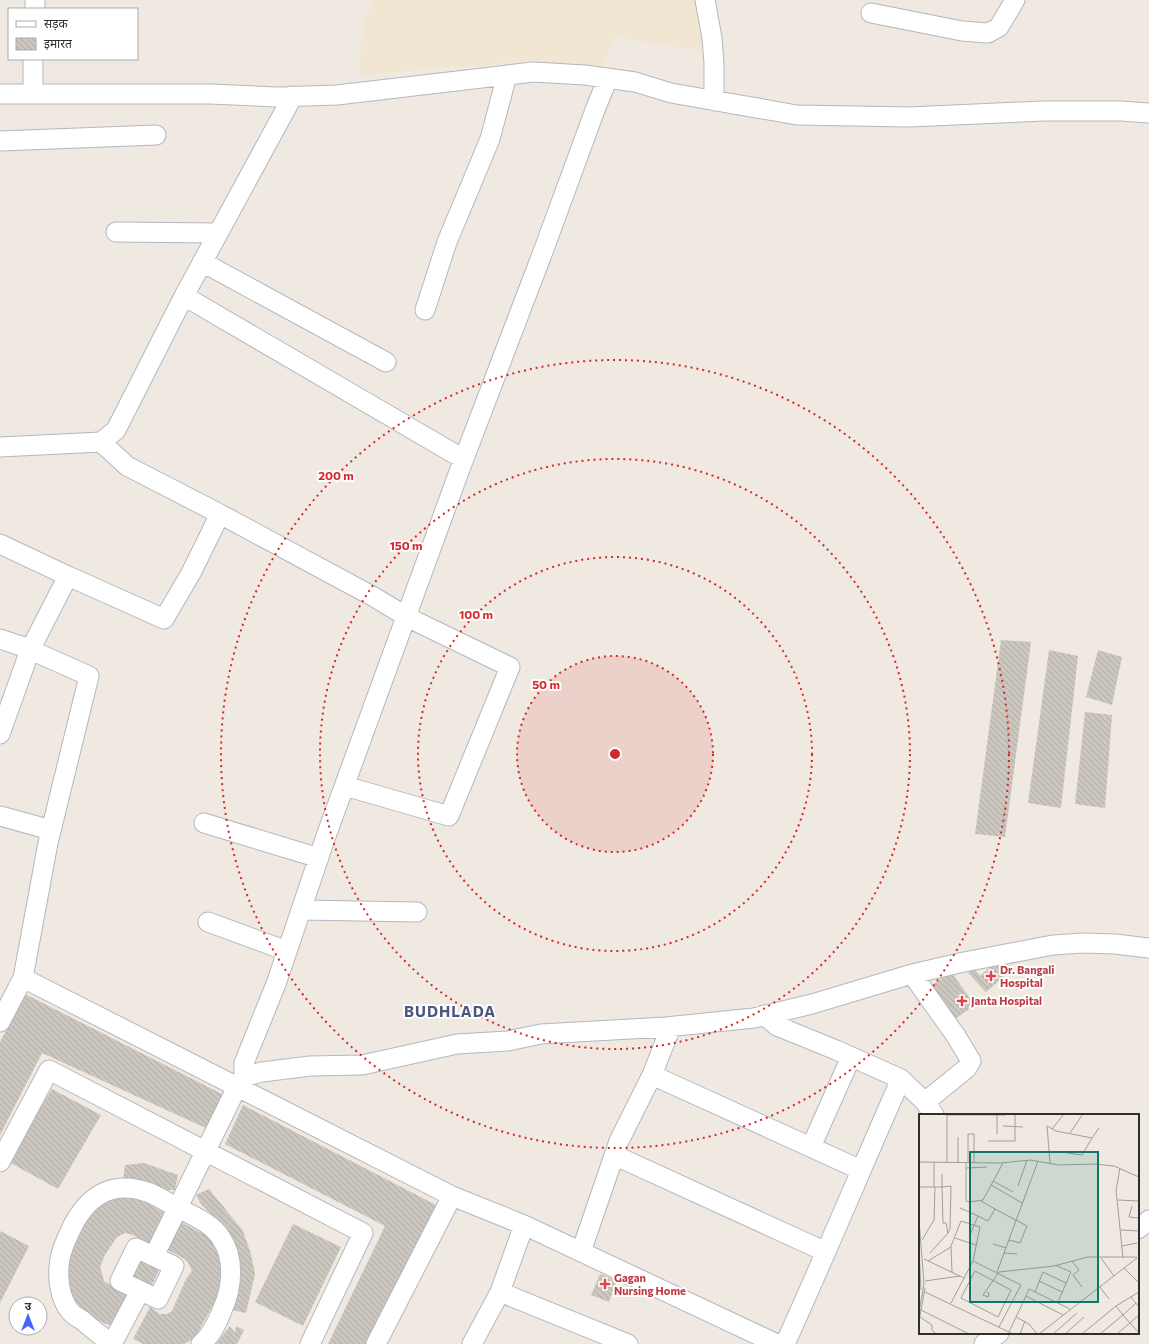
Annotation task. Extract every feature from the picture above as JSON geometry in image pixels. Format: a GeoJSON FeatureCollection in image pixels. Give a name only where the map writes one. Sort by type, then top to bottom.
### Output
{"type":"FeatureCollection","features":[{"type":"Feature","properties":{"kind":"street"},"geometry":{"type":"LineString","coordinates":[[704,0],[712,38],[714,63],[714,101]]}},
{"type":"Feature","properties":{"kind":"street"},"geometry":{"type":"LineString","coordinates":[[871,13],[962,30],[988,32],[999,27],[1015,0]]}},
{"type":"Feature","properties":{"kind":"street"},"geometry":{"type":"LineString","coordinates":[[33,60],[33,94]]}},
{"type":"Feature","properties":{"kind":"street"},"geometry":{"type":"LineString","coordinates":[[0,94],[337,95],[533,72],[585,75],[635,82],[671,93],[797,115],[908,116],[1059,111],[1121,111],[1149,113]]}},
{"type":"Feature","properties":{"kind":"street"},"geometry":{"type":"LineString","coordinates":[[425,310],[447,242],[490,139],[508,75]]}},
{"type":"Feature","properties":{"kind":"street"},"geometry":{"type":"LineString","coordinates":[[154,1256],[241,1082],[244,1063],[276,984],[319,858],[464,458],[608,78]]}},
{"type":"Feature","properties":{"kind":"street"},"geometry":{"type":"LineString","coordinates":[[0,447],[101,442],[116,430],[184,296],[288,105],[291,96]]}},
{"type":"Feature","properties":{"kind":"street"},"geometry":{"type":"LineString","coordinates":[[0,141],[156,135]]}},
{"type":"Feature","properties":{"kind":"street"},"geometry":{"type":"LineString","coordinates":[[116,232],[218,233]]}},
{"type":"Feature","properties":{"kind":"street"},"geometry":{"type":"LineString","coordinates":[[202,262],[386,362]]}},
{"type":"Feature","properties":{"kind":"street"},"geometry":{"type":"LineString","coordinates":[[184,296],[464,458]]}},
{"type":"Feature","properties":{"kind":"street"},"geometry":{"type":"LineString","coordinates":[[101,442],[127,466],[374,597],[407,617],[510,667],[449,816],[345,786]]}},
{"type":"Feature","properties":{"kind":"street"},"geometry":{"type":"LineString","coordinates":[[0,544],[164,619],[191,573],[220,514]]}},
{"type":"Feature","properties":{"kind":"street"},"geometry":{"type":"LineString","coordinates":[[0,734],[30,650],[68,576]]}},
{"type":"Feature","properties":{"kind":"street"},"geometry":{"type":"LineString","coordinates":[[0,639],[30,650],[89,676],[51,830],[23,978],[0,1022]]}},
{"type":"Feature","properties":{"kind":"street"},"geometry":{"type":"LineString","coordinates":[[0,816],[51,830]]}},
{"type":"Feature","properties":{"kind":"street"},"geometry":{"type":"LineString","coordinates":[[204,823],[319,858]]}},
{"type":"Feature","properties":{"kind":"street"},"geometry":{"type":"LineString","coordinates":[[301,910],[417,912]]}},
{"type":"Feature","properties":{"kind":"street"},"geometry":{"type":"LineString","coordinates":[[208,922],[287,951]]}},
{"type":"Feature","properties":{"kind":"street"},"geometry":{"type":"LineString","coordinates":[[241,1082],[262,1072],[310,1066],[362,1065],[457,1044],[508,1041],[541,1034],[671,1027],[754,1018],[812,1004],[912,974],[964,962],[1053,945],[1083,943],[1115,944],[1149,948]]}},
{"type":"Feature","properties":{"kind":"street"},"geometry":{"type":"LineString","coordinates":[[764,1016],[777,1026],[851,1056],[901,1079],[930,1109],[967,1068],[971,1061],[956,1036],[912,974]]}},
{"type":"Feature","properties":{"kind":"street"},"geometry":{"type":"LineString","coordinates":[[23,978],[241,1082],[452,1196],[524,1225],[777,1344]]}},
{"type":"Feature","properties":{"kind":"street"},"geometry":{"type":"LineString","coordinates":[[581,1252],[619,1141],[652,1075],[671,1027]]}},
{"type":"Feature","properties":{"kind":"street"},"geometry":{"type":"LineString","coordinates":[[811,1147],[851,1056]]}},
{"type":"Feature","properties":{"kind":"street"},"geometry":{"type":"LineString","coordinates":[[0,1162],[49,1070],[363,1234],[310,1344]]}},
{"type":"Feature","properties":{"kind":"street"},"geometry":{"type":"LineString","coordinates":[[652,1075],[861,1170]]}},
{"type":"Feature","properties":{"kind":"street"},"geometry":{"type":"LineString","coordinates":[[785,1344],[901,1079]]}},
{"type":"Feature","properties":{"kind":"street"},"geometry":{"type":"LineString","coordinates":[[614,1155],[826,1252]]}},
{"type":"Feature","properties":{"kind":"street"},"geometry":{"type":"LineString","coordinates":[[140,1291],[113,1344],[70,1311],[62,1296],[58,1270],[60,1256],[69,1234],[78,1216],[91,1199],[107,1190],[136,1189],[151,1194],[207,1224],[221,1238],[229,1255],[230,1275],[227,1298],[219,1319],[207,1340],[201,1344]]}},
{"type":"Feature","properties":{"kind":"street"},"geometry":{"type":"LineString","coordinates":[[376,1344],[452,1196]]}},
{"type":"Feature","properties":{"kind":"street"},"geometry":{"type":"LineString","coordinates":[[1139,1228],[1149,1220]]}},
{"type":"Feature","properties":{"kind":"street"},"geometry":{"type":"LineString","coordinates":[[472,1344],[500,1292],[524,1225]]}},
{"type":"Feature","properties":{"kind":"street"},"geometry":{"type":"LineString","coordinates":[[136,1248],[154,1256],[174,1266],[158,1299],[120,1281],[136,1248]]}},
{"type":"Feature","properties":{"kind":"street"},"geometry":{"type":"LineString","coordinates":[[500,1292],[628,1344]]}},
{"type":"Feature","properties":{"kind":"street"},"geometry":{"type":"LineString","coordinates":[[984,1344],[998,1334]]}},
{"type":"Feature","properties":{"kind":"shaded area"},"geometry":{"type":"Polygon","coordinates":[[[374,0],[698,0],[702,51],[613,37],[603,71],[534,61],[359,75],[362,29],[374,0]]]}},
{"type":"Feature","properties":{"kind":"building"},"geometry":{"type":"Polygon","coordinates":[[[1001,640],[1031,642],[1005,837],[975,834],[1001,640]]]}},
{"type":"Feature","properties":{"kind":"building"},"geometry":{"type":"Polygon","coordinates":[[[1049,650],[1078,656],[1061,808],[1028,803],[1049,650]]]}},
{"type":"Feature","properties":{"kind":"building"},"geometry":{"type":"Polygon","coordinates":[[[1098,650],[1122,657],[1112,705],[1086,697],[1098,650]]]}},
{"type":"Feature","properties":{"kind":"building"},"geometry":{"type":"Polygon","coordinates":[[[1085,712],[1112,715],[1105,808],[1075,804],[1085,712]]]}},
{"type":"Feature","properties":{"kind":"building"},"geometry":{"type":"Polygon","coordinates":[[[998,960],[1009,972],[986,992],[968,973],[974,968],[980,976],[998,960]]]}},
{"type":"Feature","properties":{"kind":"building"},"geometry":{"type":"Polygon","coordinates":[[[951,972],[975,1005],[955,1019],[931,986],[951,972]]]}},
{"type":"Feature","properties":{"kind":"building"},"geometry":{"type":"Polygon","coordinates":[[[25,994],[224,1095],[208,1129],[42,1053],[0,1135],[0,1042],[25,994]]]}},
{"type":"Feature","properties":{"kind":"building"},"geometry":{"type":"Polygon","coordinates":[[[52,1089],[101,1115],[58,1189],[7,1161],[52,1089]]]}},
{"type":"Feature","properties":{"kind":"building"},"geometry":{"type":"Polygon","coordinates":[[[243,1105],[436,1205],[367,1344],[328,1344],[385,1226],[225,1144],[243,1105]]]}},
{"type":"Feature","properties":{"kind":"building"},"geometry":{"type":"Polygon","coordinates":[[[144,1163],[178,1175],[175,1190],[158,1190],[136,1179],[123,1180],[125,1165],[144,1163]]]}},
{"type":"Feature","properties":{"kind":"building"},"geometry":{"type":"Polygon","coordinates":[[[209,1189],[243,1231],[251,1254],[255,1274],[246,1313],[232,1310],[241,1279],[240,1261],[227,1229],[201,1204],[196,1195],[209,1189]]]}},
{"type":"Feature","properties":{"kind":"building"},"geometry":{"type":"Polygon","coordinates":[[[125,1195],[141,1198],[167,1215],[152,1246],[133,1235],[125,1233],[117,1237],[105,1255],[100,1267],[104,1281],[113,1287],[129,1293],[111,1326],[92,1318],[73,1304],[66,1288],[67,1257],[86,1220],[97,1205],[125,1195]]]}},
{"type":"Feature","properties":{"kind":"building"},"geometry":{"type":"Polygon","coordinates":[[[177,1220],[209,1237],[219,1256],[224,1272],[221,1290],[195,1338],[184,1344],[143,1344],[133,1339],[150,1307],[160,1314],[167,1314],[172,1311],[186,1279],[192,1271],[185,1259],[164,1248],[177,1220]]]}},
{"type":"Feature","properties":{"kind":"building"},"geometry":{"type":"Polygon","coordinates":[[[293,1224],[341,1247],[303,1326],[255,1302],[293,1224]]]}},
{"type":"Feature","properties":{"kind":"building"},"geometry":{"type":"Polygon","coordinates":[[[0,1231],[29,1246],[0,1303],[0,1231]]]}},
{"type":"Feature","properties":{"kind":"building"},"geometry":{"type":"Polygon","coordinates":[[[140,1256],[161,1266],[150,1289],[129,1279],[140,1256]]]}},
{"type":"Feature","properties":{"kind":"building"},"geometry":{"type":"Polygon","coordinates":[[[600,1274],[617,1280],[609,1302],[591,1295],[600,1274]]]}},
{"type":"Feature","properties":{"kind":"building"},"geometry":{"type":"Polygon","coordinates":[[[230,1326],[235,1333],[236,1326],[244,1330],[237,1344],[216,1344],[230,1326]]]}},
{"type":"Feature","properties":{"kind":"place","name":"Dr. Bangali Hospital"},"geometry":{"type":"Point","coordinates":[991,976]}},
{"type":"Feature","properties":{"kind":"place","name":"Janta Hospital"},"geometry":{"type":"Point","coordinates":[962,1001]}},
{"type":"Feature","properties":{"kind":"place","name":"Gagan Nursing Home"},"geometry":{"type":"Point","coordinates":[605,1284]}},
{"type":"Feature","properties":{"kind":"district","name":"BUDHLADA"},"geometry":{"type":"Point","coordinates":[450,1012]}}]}
